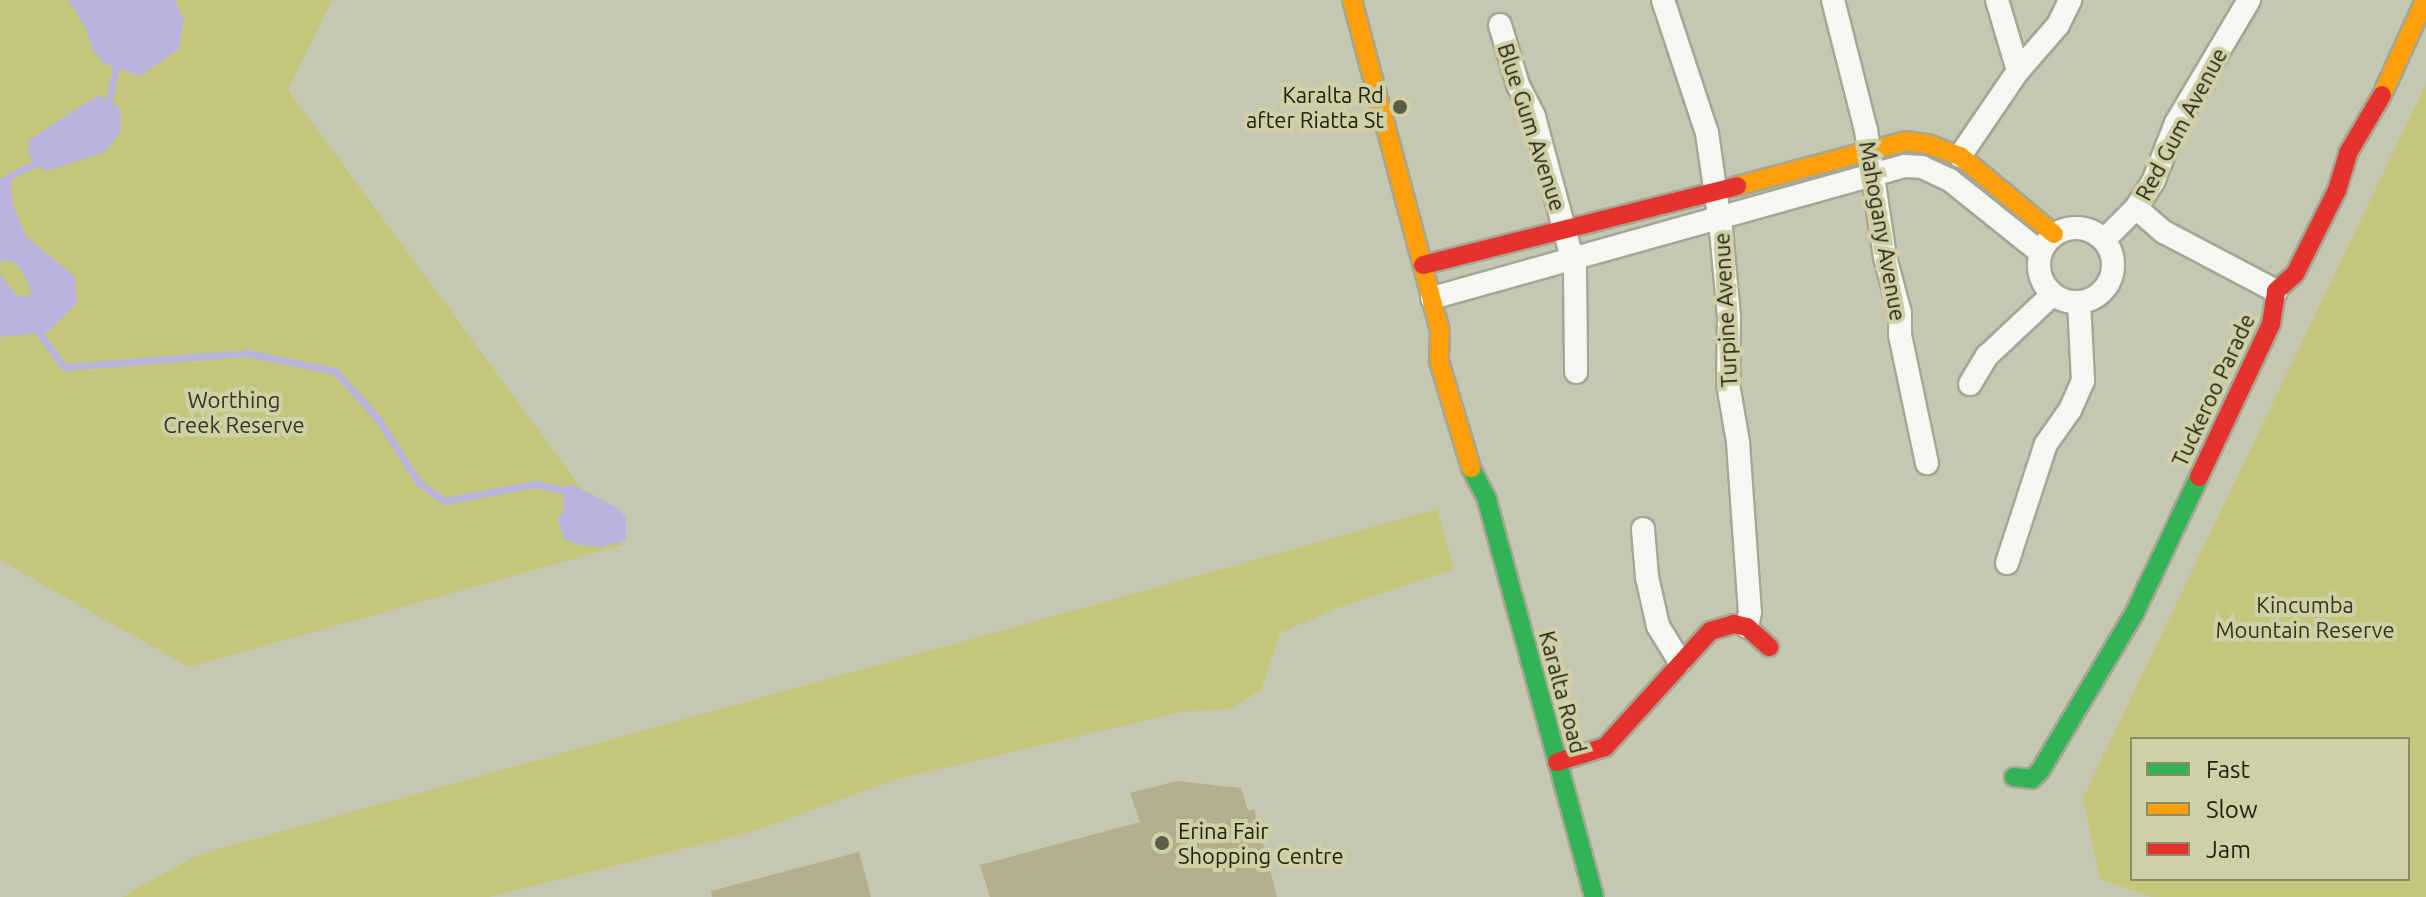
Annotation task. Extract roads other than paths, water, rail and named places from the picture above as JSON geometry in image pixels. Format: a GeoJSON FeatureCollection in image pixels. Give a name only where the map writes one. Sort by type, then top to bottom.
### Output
{"type":"FeatureCollection","features":[{"type":"Feature","properties":{"kind":"street","name":"Karalta Road"},"geometry":{"type":"LineString","coordinates":[[1352,0],[1440,330],[1439,361],[1476,484],[1487,500],[1594,897]]}},
{"type":"Feature","properties":{"kind":"street","name":"Turpine Avenue"},"geometry":{"type":"LineString","coordinates":[[1663,0],[1696,95],[1716,190],[1729,316],[1728,384],[1738,442],[1750,612],[1747,627]]}},
{"type":"Feature","properties":{"kind":"street","name":"Mahogany Avenue"},"geometry":{"type":"LineString","coordinates":[[1833,0],[1869,148],[1927,463]]}},
{"type":"Feature","properties":{"kind":"street"},"geometry":{"type":"LineString","coordinates":[[1997,0],[2018,71]]}},
{"type":"Feature","properties":{"kind":"street"},"geometry":{"type":"LineString","coordinates":[[1960,156],[2018,71],[2058,25],[2070,0]]}},
{"type":"Feature","properties":{"kind":"street","name":"Red Gum Avenue"},"geometry":{"type":"LineString","coordinates":[[2104,240],[2136,208],[2153,182],[2176,123],[2249,0]]}},
{"type":"Feature","properties":{"kind":"street","name":"Tuckeroo Parade"},"geometry":{"type":"LineString","coordinates":[[2014,777],[2032,779],[2040,771],[2135,612],[2271,324],[2276,291],[2295,274],[2337,190],[2348,153],[2382,96],[2425,0]]}},
{"type":"Feature","properties":{"kind":"street","name":"Blue Gum Avenue"},"geometry":{"type":"LineString","coordinates":[[1500,25],[1518,85],[1534,117],[1571,256],[1576,372]]}},
{"type":"Feature","properties":{"kind":"street"},"geometry":{"type":"LineString","coordinates":[[1423,265],[1549,232],[1565,232],[1869,148],[1906,141],[1928,144],[1960,156],[2047,243]]}},
{"type":"Feature","properties":{"kind":"street"},"geometry":{"type":"LineString","coordinates":[[1432,298],[1571,256],[1905,166],[1922,167],[1950,180],[2047,243]]}},
{"type":"Feature","properties":{"kind":"street"},"geometry":{"type":"LineString","coordinates":[[2136,208],[2164,232],[2276,291]]}},
{"type":"Feature","properties":{"kind":"street"},"geometry":{"type":"LineString","coordinates":[[2081,228],[2104,240],[2112,254],[2113,269],[2108,285],[2097,297],[2079,303],[2052,295],[2039,274],[2047,243],[2081,228]]}},
{"type":"Feature","properties":{"kind":"street"},"geometry":{"type":"LineString","coordinates":[[1970,384],[1987,356],[2052,295]]}},
{"type":"Feature","properties":{"kind":"street"},"geometry":{"type":"LineString","coordinates":[[2007,563],[2039,458],[2079,395],[2083,381],[2079,303]]}},
{"type":"Feature","properties":{"kind":"street","name":"Karalta Road"},"geometry":{"type":"LineString","coordinates":[[1440,330],[1457,353]]}},
{"type":"Feature","properties":{"kind":"street","name":"Karalta Road"},"geometry":{"type":"LineString","coordinates":[[1482,436],[1492,479],[1487,500]]}},
{"type":"Feature","properties":{"kind":"street"},"geometry":{"type":"LineString","coordinates":[[1643,529],[1647,577],[1658,626],[1680,662]]}},
{"type":"Feature","properties":{"kind":"street"},"geometry":{"type":"LineString","coordinates":[[1557,762],[1605,747],[1710,631],[1734,624],[1747,627],[1769,647]]}},
{"type":"Feature","properties":{"kind":"waterway"},"geometry":{"type":"LineString","coordinates":[[107,107],[116,68],[114,61]]}},
{"type":"Feature","properties":{"kind":"waterway"},"geometry":{"type":"LineString","coordinates":[[0,189],[10,176],[40,161]]}},
{"type":"Feature","properties":{"kind":"waterway"},"geometry":{"type":"LineString","coordinates":[[34,326],[64,367],[247,353],[335,371],[378,419],[419,483],[445,501],[535,484],[564,490]]}},
{"type":"Feature","properties":{"kind":"place","name":"Karalta Rd after Riatta St"},"geometry":{"type":"Point","coordinates":[1400,107]}},
{"type":"Feature","properties":{"kind":"place","name":"Erina Fair Shopping Centre"},"geometry":{"type":"Point","coordinates":[1162,843]}},
{"type":"Feature","properties":{"kind":"park label","name":"Worthing Creek Reserve"},"geometry":{"type":"Point","coordinates":[234,412]}},
{"type":"Feature","properties":{"kind":"park label","name":"Kincumba Mountain Reserve"},"geometry":{"type":"Point","coordinates":[2305,616]}}]}
